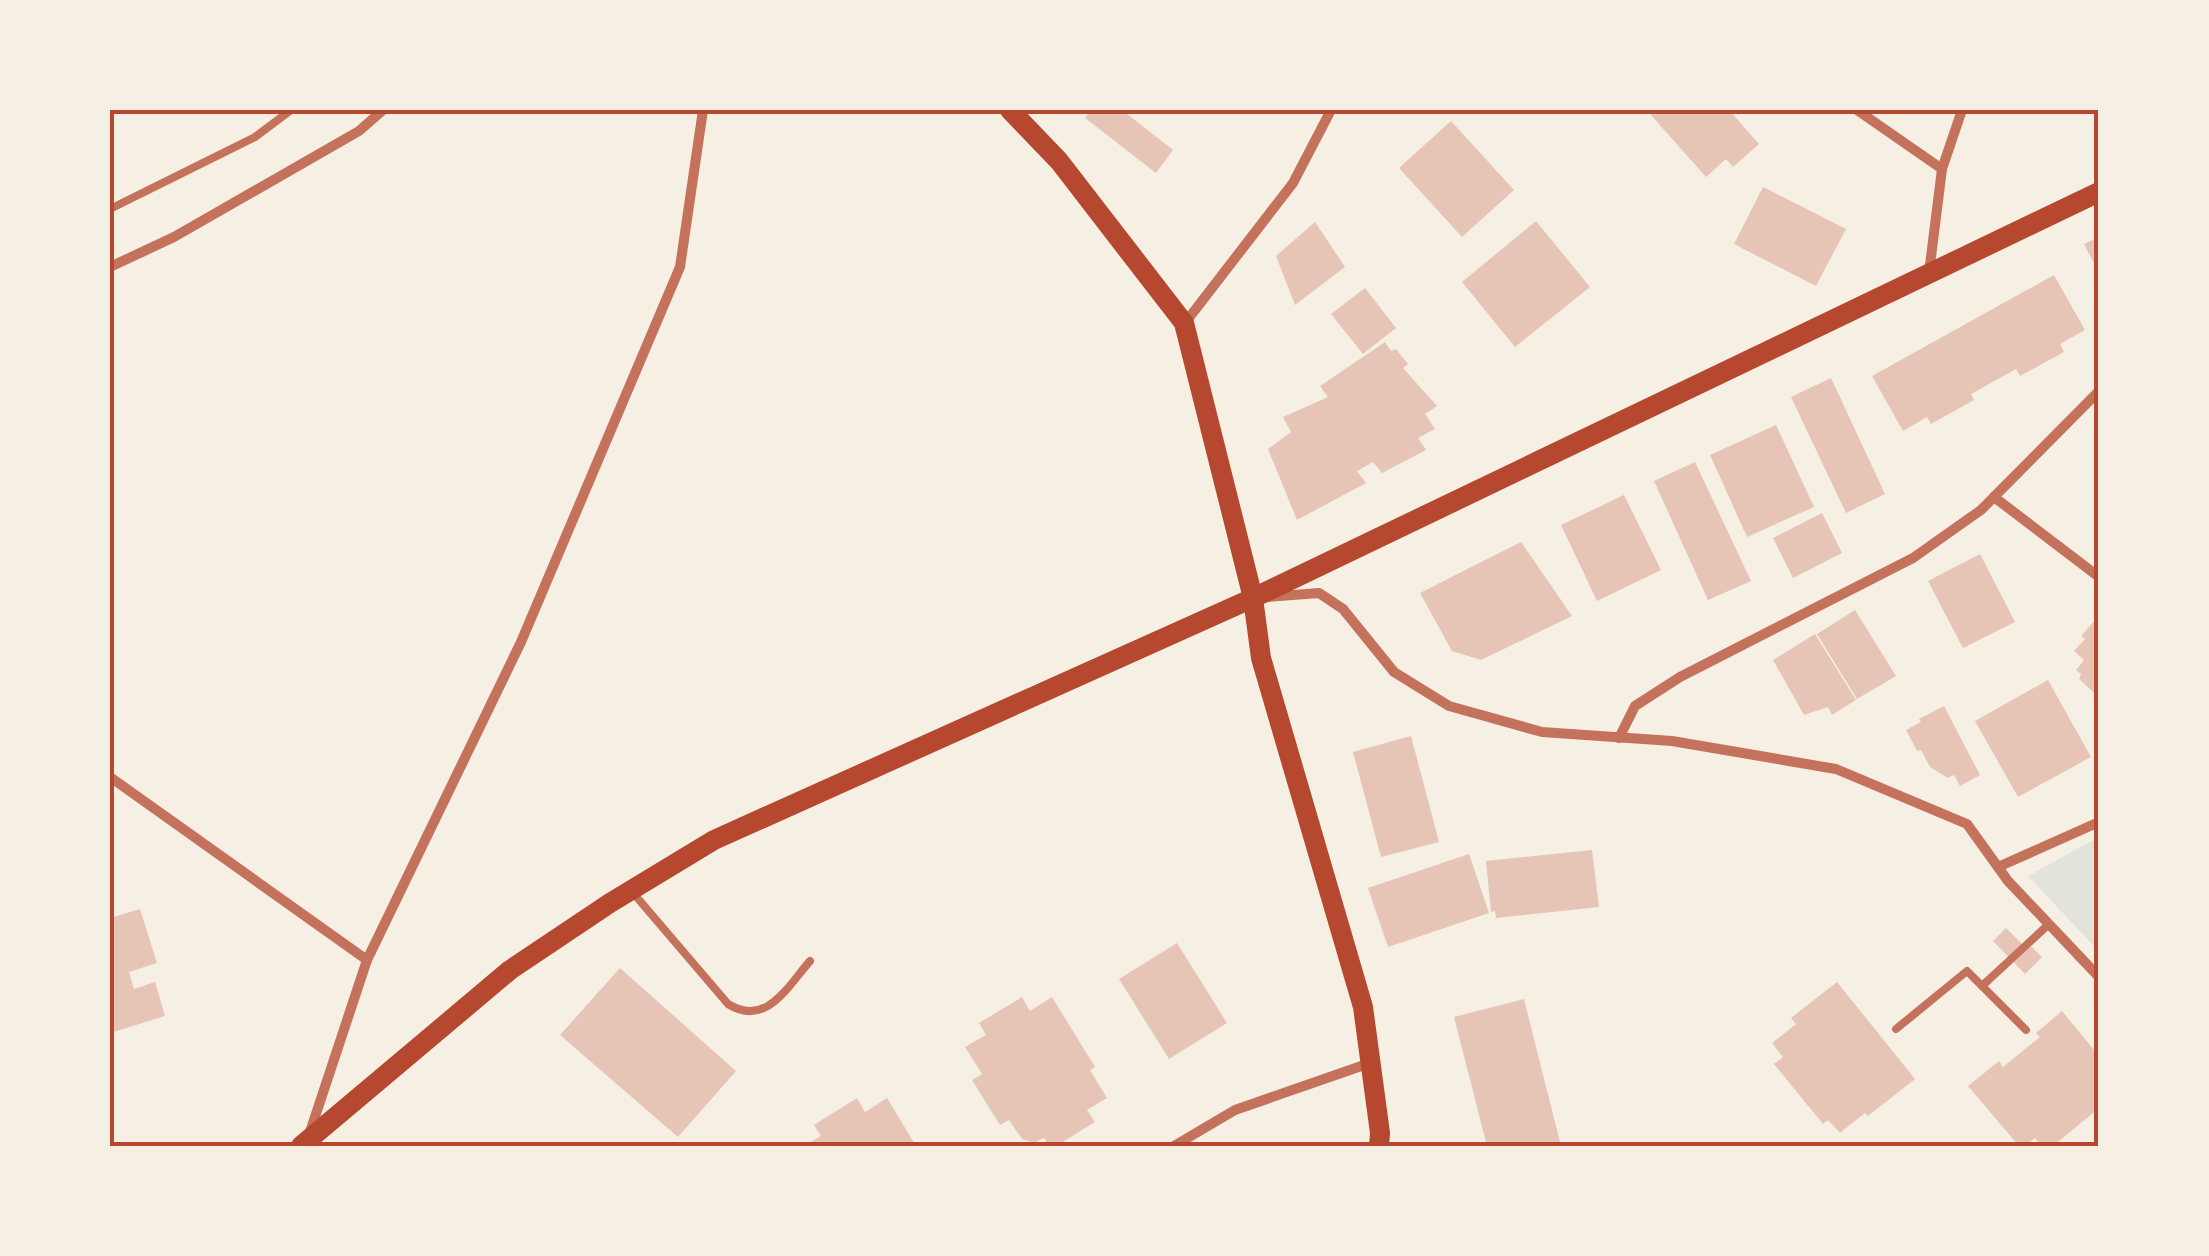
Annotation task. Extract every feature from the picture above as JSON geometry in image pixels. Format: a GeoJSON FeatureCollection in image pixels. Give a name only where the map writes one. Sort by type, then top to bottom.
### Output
{"type":"FeatureCollection","features":[{"type":"Feature","properties":{"kind":"main road"},"geometry":{"type":"LineString","coordinates":[[1010,110],[1059,161],[1184,323],[1253,598],[1261,658],[1363,1008],[1379,1146]]}},
{"type":"Feature","properties":{"kind":"main road"},"geometry":{"type":"LineString","coordinates":[[304,1143],[510,970],[714,840],[1253,598],[2099,192]]}},
{"type":"Feature","properties":{"kind":"street"},"geometry":{"type":"LineString","coordinates":[[110,267],[174,237],[359,132],[383,110]]}},
{"type":"Feature","properties":{"kind":"street"},"geometry":{"type":"LineString","coordinates":[[304,1143],[367,960],[520,642],[680,267],[703,110]]}},
{"type":"Feature","properties":{"kind":"street"},"geometry":{"type":"LineString","coordinates":[[1857,110],[1942,168]]}},
{"type":"Feature","properties":{"kind":"street"},"geometry":{"type":"LineString","coordinates":[[1929,273],[1942,168],[1962,110]]}},
{"type":"Feature","properties":{"kind":"street"},"geometry":{"type":"LineString","coordinates":[[1184,323],[1294,183],[1328,111]]}},
{"type":"Feature","properties":{"kind":"street"},"geometry":{"type":"LineString","coordinates":[[1619,738],[1635,706],[1680,677],[1913,558],[1981,510],[2099,391]]}},
{"type":"Feature","properties":{"kind":"street"},"geometry":{"type":"LineString","coordinates":[[1994,496],[2099,577]]}},
{"type":"Feature","properties":{"kind":"street"},"geometry":{"type":"LineString","coordinates":[[1253,598],[1318,593],[1343,609],[1394,672],[1450,706],[1542,732],[1672,742],[1836,768],[1967,824],[2008,881],[2099,976]]}},
{"type":"Feature","properties":{"kind":"street"},"geometry":{"type":"LineString","coordinates":[[110,777],[367,960]]}},
{"type":"Feature","properties":{"kind":"street"},"geometry":{"type":"LineString","coordinates":[[1998,868],[2099,822]]}},
{"type":"Feature","properties":{"kind":"street"},"geometry":{"type":"LineString","coordinates":[[1174,1146],[1235,1110],[1370,1063]]}},
{"type":"Feature","properties":{"kind":"lane"},"geometry":{"type":"LineString","coordinates":[[110,209],[255,137],[291,110]]}},
{"type":"Feature","properties":{"kind":"lane"},"geometry":{"type":"LineString","coordinates":[[630,890],[728,1004],[737,1009],[758,1011],[773,1004],[810,961]]}},
{"type":"Feature","properties":{"kind":"lane"},"geometry":{"type":"LineString","coordinates":[[1982,986],[2049,924]]}},
{"type":"Feature","properties":{"kind":"lane"},"geometry":{"type":"LineString","coordinates":[[1896,1029],[1967,971],[2026,1030]]}},
{"type":"Feature","properties":{"kind":"shaded area"},"geometry":{"type":"Polygon","coordinates":[[[2099,837],[2099,942],[2093,945],[2028,876],[2099,837]]]}},
{"type":"Feature","properties":{"kind":"building"},"geometry":{"type":"Polygon","coordinates":[[[1091,110],[1122,110],[1173,150],[1156,173],[1085,118],[1091,110]]]}},
{"type":"Feature","properties":{"kind":"building"},"geometry":{"type":"Polygon","coordinates":[[[1657,110],[1729,110],[1759,144],[1733,167],[1726,159],[1706,177],[1651,115],[1657,110]]]}},
{"type":"Feature","properties":{"kind":"building"},"geometry":{"type":"Polygon","coordinates":[[[1451,121],[1514,190],[1462,237],[1399,168],[1451,121]]]}},
{"type":"Feature","properties":{"kind":"building"},"geometry":{"type":"Polygon","coordinates":[[[1763,187],[1846,229],[1816,286],[1734,244],[1763,187]]]}},
{"type":"Feature","properties":{"kind":"building"},"geometry":{"type":"Polygon","coordinates":[[[1536,221],[1590,287],[1515,347],[1462,282],[1536,221]]]}},
{"type":"Feature","properties":{"kind":"building"},"geometry":{"type":"Polygon","coordinates":[[[1315,222],[1345,267],[1295,305],[1276,256],[1315,222]]]}},
{"type":"Feature","properties":{"kind":"building"},"geometry":{"type":"Polygon","coordinates":[[[2099,237],[2099,273],[2084,244],[2099,237]]]}},
{"type":"Feature","properties":{"kind":"building"},"geometry":{"type":"Polygon","coordinates":[[[2054,275],[2085,330],[2060,344],[2064,352],[2020,376],[2016,369],[1971,394],[1974,400],[1931,424],[1927,417],[1903,431],[1872,376],[2054,275]]]}},
{"type":"Feature","properties":{"kind":"building"},"geometry":{"type":"Polygon","coordinates":[[[1365,288],[1396,328],[1363,354],[1331,314],[1365,288]]]}},
{"type":"Feature","properties":{"kind":"building"},"geometry":{"type":"Polygon","coordinates":[[[1385,342],[1391,351],[1396,349],[1408,364],[1403,368],[1437,406],[1425,414],[1435,429],[1418,438],[1426,450],[1382,473],[1373,462],[1357,471],[1366,483],[1297,520],[1268,449],[1291,432],[1283,417],[1328,397],[1320,386],[1385,342]]]}},
{"type":"Feature","properties":{"kind":"building"},"geometry":{"type":"Polygon","coordinates":[[[1831,378],[1885,494],[1846,513],[1791,397],[1831,378]]]}},
{"type":"Feature","properties":{"kind":"building"},"geometry":{"type":"Polygon","coordinates":[[[1776,425],[1814,507],[1747,537],[1710,455],[1776,425]]]}},
{"type":"Feature","properties":{"kind":"building"},"geometry":{"type":"Polygon","coordinates":[[[1695,462],[1751,581],[1708,600],[1654,481],[1695,462]]]}},
{"type":"Feature","properties":{"kind":"building"},"geometry":{"type":"Polygon","coordinates":[[[1624,495],[1661,570],[1597,601],[1561,525],[1624,495]]]}},
{"type":"Feature","properties":{"kind":"building"},"geometry":{"type":"Polygon","coordinates":[[[1822,513],[1842,553],[1793,578],[1773,538],[1822,513]]]}},
{"type":"Feature","properties":{"kind":"building"},"geometry":{"type":"Polygon","coordinates":[[[1521,542],[1572,616],[1481,660],[1452,651],[1420,593],[1521,542]]]}},
{"type":"Feature","properties":{"kind":"building"},"geometry":{"type":"Polygon","coordinates":[[[1980,554],[2015,622],[1963,648],[1928,581],[1980,554]]]}},
{"type":"Feature","properties":{"kind":"building"},"geometry":{"type":"Polygon","coordinates":[[[1855,610],[1896,676],[1857,699],[1817,634],[1855,610]]]}},
{"type":"Feature","properties":{"kind":"building"},"geometry":{"type":"Polygon","coordinates":[[[2099,616],[2099,697],[2079,679],[2081,674],[2076,670],[2084,660],[2074,651],[2085,639],[2081,636],[2099,616]]]}},
{"type":"Feature","properties":{"kind":"building"},"geometry":{"type":"Polygon","coordinates":[[[1815,634],[1856,700],[1832,715],[1828,707],[1804,715],[1773,660],[1815,634]]]}},
{"type":"Feature","properties":{"kind":"building"},"geometry":{"type":"Polygon","coordinates":[[[2048,680],[2091,757],[2018,797],[1975,721],[2048,680]]]}},
{"type":"Feature","properties":{"kind":"building"},"geometry":{"type":"Polygon","coordinates":[[[1944,706],[1980,775],[1960,786],[1954,775],[1948,778],[1930,767],[1906,730],[1944,706]]]}},
{"type":"Feature","properties":{"kind":"building"},"geometry":{"type":"Polygon","coordinates":[[[1411,736],[1439,842],[1381,857],[1353,752],[1411,736]]]}},
{"type":"Feature","properties":{"kind":"building"},"geometry":{"type":"Polygon","coordinates":[[[1592,850],[1599,907],[1496,918],[1495,911],[1491,912],[1486,861],[1592,850]]]}},
{"type":"Feature","properties":{"kind":"building"},"geometry":{"type":"Polygon","coordinates":[[[1469,854],[1489,913],[1388,947],[1368,888],[1469,854]]]}},
{"type":"Feature","properties":{"kind":"building"},"geometry":{"type":"Polygon","coordinates":[[[140,909],[157,963],[129,972],[134,989],[155,982],[165,1016],[110,1033],[110,918],[140,909]]]}},
{"type":"Feature","properties":{"kind":"building"},"geometry":{"type":"Polygon","coordinates":[[[2006,928],[2027,949],[2031,946],[2042,957],[2025,974],[1993,941],[2006,928]]]}},
{"type":"Feature","properties":{"kind":"building"},"geometry":{"type":"Polygon","coordinates":[[[1177,943],[1227,1023],[1169,1059],[1119,979],[1177,943]]]}},
{"type":"Feature","properties":{"kind":"building"},"geometry":{"type":"Polygon","coordinates":[[[620,968],[736,1071],[678,1137],[560,1035],[620,968]]]}},
{"type":"Feature","properties":{"kind":"building"},"geometry":{"type":"Polygon","coordinates":[[[1837,982],[1915,1079],[1840,1133],[1828,1120],[1823,1124],[1774,1064],[1783,1057],[1772,1043],[1796,1024],[1791,1018],[1837,982]]]}},
{"type":"Feature","properties":{"kind":"building"},"geometry":{"type":"Polygon","coordinates":[[[1022,997],[1030,1011],[1052,997],[1095,1067],[1090,1070],[1107,1098],[1087,1110],[1095,1122],[1056,1146],[1049,1146],[1044,1138],[1034,1143],[1022,1139],[1009,1120],[1000,1125],[972,1080],[982,1074],[965,1047],[986,1035],[979,1023],[1022,997]]]}},
{"type":"Feature","properties":{"kind":"building"},"geometry":{"type":"Polygon","coordinates":[[[1524,999],[1561,1146],[1487,1146],[1454,1017],[1524,999]]]}},
{"type":"Feature","properties":{"kind":"building"},"geometry":{"type":"Polygon","coordinates":[[[2062,1011],[2099,1056],[2099,1108],[2053,1146],[2041,1146],[2035,1138],[2019,1146],[1968,1086],[1999,1061],[2003,1067],[2040,1037],[2036,1033],[2062,1011]]]}},
{"type":"Feature","properties":{"kind":"building"},"geometry":{"type":"Polygon","coordinates":[[[857,1098],[865,1112],[887,1098],[916,1146],[804,1146],[821,1136],[814,1125],[857,1098]]]}}]}
